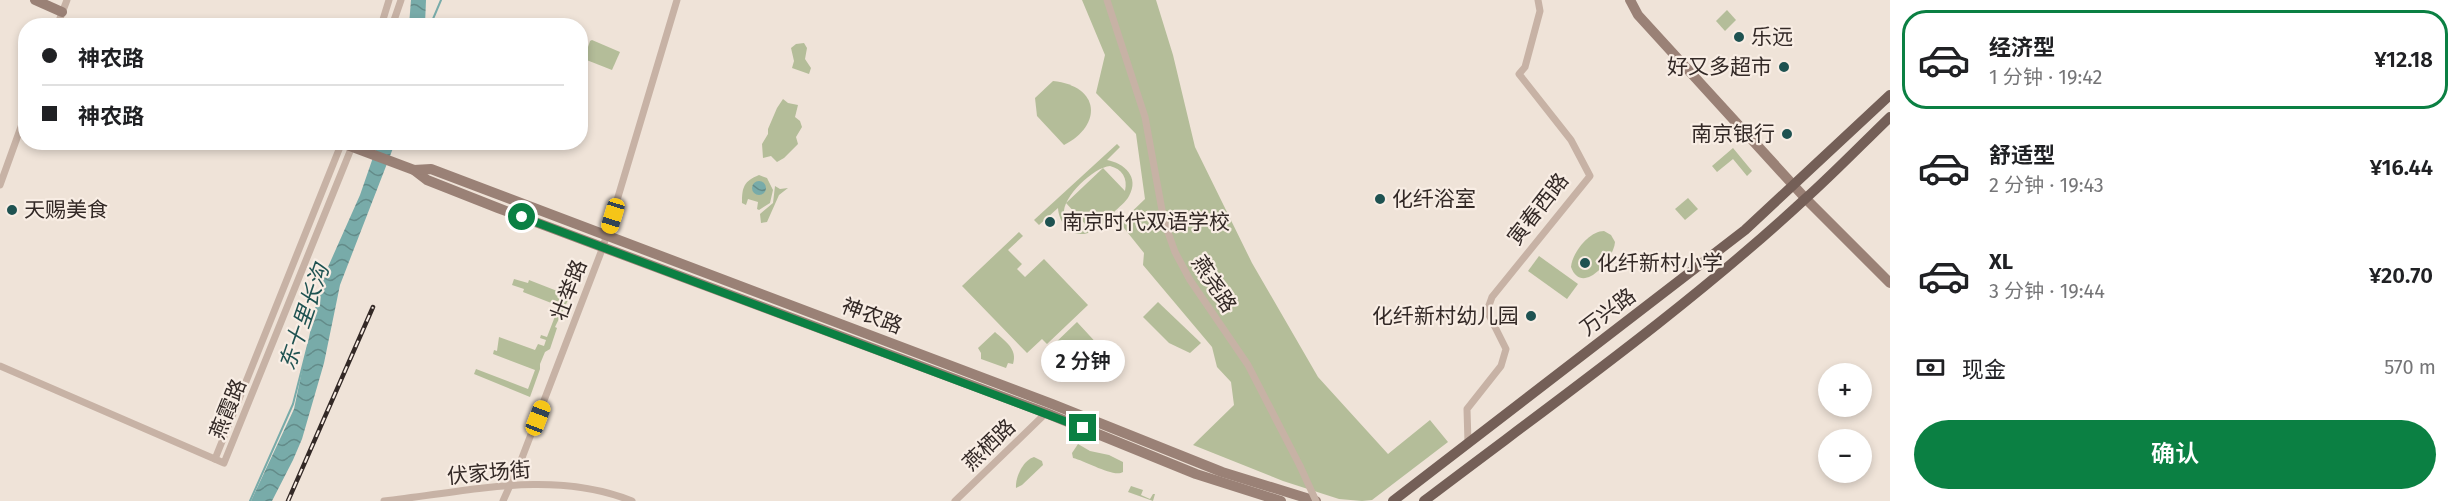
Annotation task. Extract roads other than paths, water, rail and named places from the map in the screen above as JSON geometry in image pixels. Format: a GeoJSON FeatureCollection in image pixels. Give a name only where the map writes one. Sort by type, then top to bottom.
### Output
{"type":"FeatureCollection","features":[{"type":"Feature","properties":{"kind":"main road","name":"万兴路"},"geometry":{"type":"LineString","coordinates":[[1393,501],[1745,230],[1890,95]]}},
{"type":"Feature","properties":{"kind":"main road","name":"万兴路"},"geometry":{"type":"LineString","coordinates":[[1424,501],[1638,339],[1806,199],[1890,117]]}},
{"type":"Feature","properties":{"kind":"street"},"geometry":{"type":"LineString","coordinates":[[35,0],[62,12]]}},
{"type":"Feature","properties":{"kind":"street"},"geometry":{"type":"LineString","coordinates":[[60,18],[66,0]]}},
{"type":"Feature","properties":{"kind":"street"},"geometry":{"type":"LineString","coordinates":[[383,18],[389,0]]}},
{"type":"Feature","properties":{"kind":"street"},"geometry":{"type":"LineString","coordinates":[[395,18],[401,0]]}},
{"type":"Feature","properties":{"kind":"street","name":"壮举路"},"geometry":{"type":"LineString","coordinates":[[503,501],[520,463],[605,242],[677,0]]}},
{"type":"Feature","properties":{"kind":"street","name":"燕尧路"},"geometry":{"type":"LineString","coordinates":[[1107,0],[1145,117],[1164,221],[1175,252],[1190,280],[1248,365],[1316,501]]}},
{"type":"Feature","properties":{"kind":"street","name":"寅春西路"},"geometry":{"type":"LineString","coordinates":[[1468,443],[1467,409],[1501,366],[1506,350],[1487,311],[1492,297],[1590,176],[1571,140],[1519,74],[1525,67],[1540,10],[1538,0]]}},
{"type":"Feature","properties":{"kind":"street"},"geometry":{"type":"LineString","coordinates":[[1630,0],[1638,15],[1794,186],[1890,283]]}},
{"type":"Feature","properties":{"kind":"street"},"geometry":{"type":"LineString","coordinates":[[0,185],[18,135]]}},
{"type":"Feature","properties":{"kind":"street","name":"燕霞路"},"geometry":{"type":"LineString","coordinates":[[345,150],[215,459],[224,463],[346,150]]}},
{"type":"Feature","properties":{"kind":"street","name":"神农路"},"geometry":{"type":"LineString","coordinates":[[362,150],[414,170],[427,180],[1052,404],[1222,472],[1316,501]]}},
{"type":"Feature","properties":{"kind":"street","name":"神农路"},"geometry":{"type":"LineString","coordinates":[[605,242],[1046,413],[1196,474],[1281,501]]}},
{"type":"Feature","properties":{"kind":"street"},"geometry":{"type":"LineString","coordinates":[[0,366],[215,459]]}},
{"type":"Feature","properties":{"kind":"street","name":"燕栖路"},"geometry":{"type":"LineString","coordinates":[[956,501],[1046,413]]}},
{"type":"Feature","properties":{"kind":"street","name":"伏家场街"},"geometry":{"type":"LineString","coordinates":[[384,501],[510,484],[543,484],[606,492],[632,501]]}},
{"type":"Feature","properties":{"kind":"water"},"geometry":{"type":"Polygon","coordinates":[[[411,0],[426,0],[425,18],[410,18],[411,0]]]}},
{"type":"Feature","properties":{"kind":"water"},"geometry":{"type":"Polygon","coordinates":[[[376,150],[392,150],[340,285],[324,363],[302,439],[272,501],[251,501],[294,409],[317,299],[328,267],[360,195],[376,150]]]}},
{"type":"Feature","properties":{"kind":"water"},"geometry":{"type":"Polygon","coordinates":[[[759,181],[764,183],[766,188],[764,193],[759,195],[754,193],[752,188],[754,183],[759,181]]]}},
{"type":"Feature","properties":{"kind":"waterway","name":"东十里长沟"},"geometry":{"type":"LineString","coordinates":[[433,18],[441,0]]}},
{"type":"Feature","properties":{"kind":"waterway","name":"东十里长沟"},"geometry":{"type":"LineString","coordinates":[[250,501],[293,404],[308,345]]}},
{"type":"Feature","properties":{"kind":"railway"},"geometry":{"type":"LineString","coordinates":[[288,501],[373,307]]}},
{"type":"Feature","properties":{"kind":"place","name":"乐远"},"geometry":{"type":"Point","coordinates":[1739,37]}},
{"type":"Feature","properties":{"kind":"place","name":"好又多超市"},"geometry":{"type":"Point","coordinates":[1784,67]}},
{"type":"Feature","properties":{"kind":"place","name":"南京银行"},"geometry":{"type":"Point","coordinates":[1787,134]}},
{"type":"Feature","properties":{"kind":"place","name":"化纤浴室"},"geometry":{"type":"Point","coordinates":[1380,199]}},
{"type":"Feature","properties":{"kind":"place","name":"天赐美食"},"geometry":{"type":"Point","coordinates":[12,210]}},
{"type":"Feature","properties":{"kind":"place","name":"南京时代双语学校"},"geometry":{"type":"Point","coordinates":[1050,222]}},
{"type":"Feature","properties":{"kind":"place","name":"化纤新村小学"},"geometry":{"type":"Point","coordinates":[1585,263]}},
{"type":"Feature","properties":{"kind":"place","name":"化纤新村幼儿园"},"geometry":{"type":"Point","coordinates":[1531,316]}}]}
